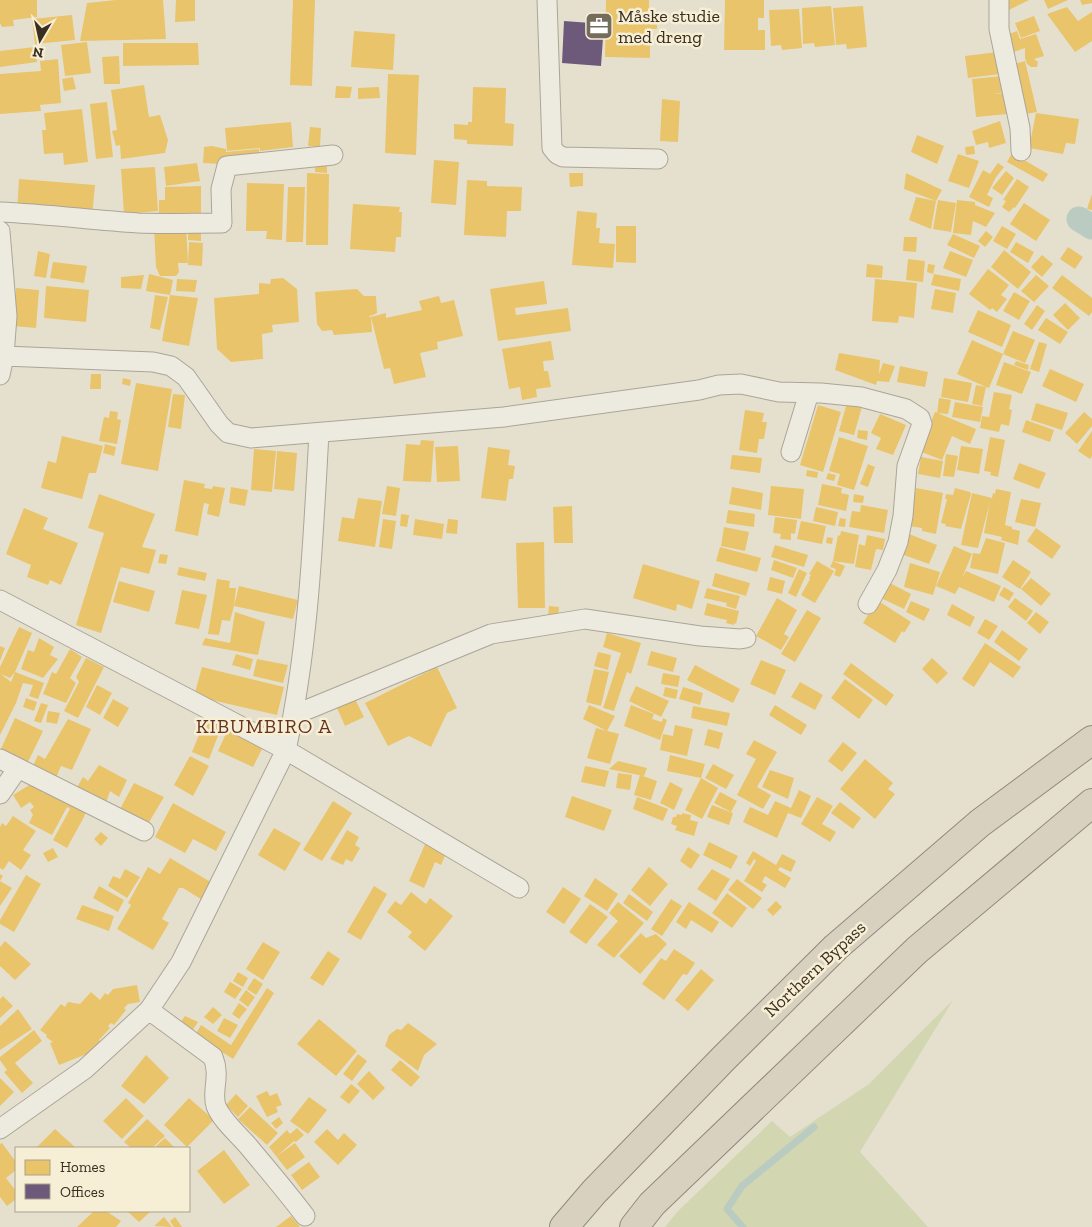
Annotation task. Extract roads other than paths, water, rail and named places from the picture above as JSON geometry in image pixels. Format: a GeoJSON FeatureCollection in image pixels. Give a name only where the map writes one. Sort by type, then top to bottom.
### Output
{"type":"FeatureCollection","features":[{"type":"Feature","properties":{"kind":"highway","name":"Northern Bypass"},"geometry":{"type":"LineString","coordinates":[[564,1227],[594,1192],[724,1058],[836,947],[980,823],[1092,740]]}},
{"type":"Feature","properties":{"kind":"highway"},"geometry":{"type":"LineString","coordinates":[[634,1227],[652,1204],[917,950],[1092,803]]}},
{"type":"Feature","properties":{"kind":"street"},"geometry":{"type":"LineString","coordinates":[[547,0],[552,148],[563,157],[658,159]]}},
{"type":"Feature","properties":{"kind":"street"},"geometry":{"type":"LineString","coordinates":[[999,0],[999,29],[1020,128],[1021,151]]}},
{"type":"Feature","properties":{"kind":"street"},"geometry":{"type":"LineString","coordinates":[[0,212],[47,214],[86,220],[140,223],[222,223],[221,189],[226,166],[333,155]]}},
{"type":"Feature","properties":{"kind":"street"},"geometry":{"type":"LineString","coordinates":[[0,231],[4,356],[0,375]]}},
{"type":"Feature","properties":{"kind":"street"},"geometry":{"type":"LineString","coordinates":[[4,356],[164,363],[180,371],[186,377],[218,424],[228,433],[252,438],[504,417],[699,390],[719,385],[741,384],[779,392],[846,395],[883,402],[906,409],[920,418],[922,424],[907,466],[903,516],[898,542],[887,570],[868,604]]}},
{"type":"Feature","properties":{"kind":"street"},"geometry":{"type":"LineString","coordinates":[[791,452],[809,393]]}},
{"type":"Feature","properties":{"kind":"street"},"geometry":{"type":"LineString","coordinates":[[0,1130],[85,1069],[148,1010],[181,962],[286,750],[294,715],[310,581],[320,433]]}},
{"type":"Feature","properties":{"kind":"street"},"geometry":{"type":"LineString","coordinates":[[0,600],[286,750],[519,888]]}},
{"type":"Feature","properties":{"kind":"street"},"geometry":{"type":"LineString","coordinates":[[294,715],[492,634],[585,619],[700,636],[746,638]]}},
{"type":"Feature","properties":{"kind":"street"},"geometry":{"type":"LineString","coordinates":[[0,759],[144,831]]}},
{"type":"Feature","properties":{"kind":"street"},"geometry":{"type":"LineString","coordinates":[[0,794],[18,768]]}},
{"type":"Feature","properties":{"kind":"street"},"geometry":{"type":"LineString","coordinates":[[148,1010],[213,1057],[218,1074],[214,1098],[220,1114],[305,1216]]}},
{"type":"Feature","properties":{"kind":"waterway"},"geometry":{"type":"LineString","coordinates":[[1079,219],[1092,227]]}},
{"type":"Feature","properties":{"kind":"waterway"},"geometry":{"type":"LineString","coordinates":[[743,1227],[727,1209],[742,1186],[814,1127]]}},
{"type":"Feature","properties":{"kind":"place","name":"Måske studie med dreng"},"geometry":{"type":"Point","coordinates":[599,26]}},
{"type":"Feature","properties":{"kind":"district","name":"KIBUMBIRO A"},"geometry":{"type":"Point","coordinates":[264,726]}}]}
